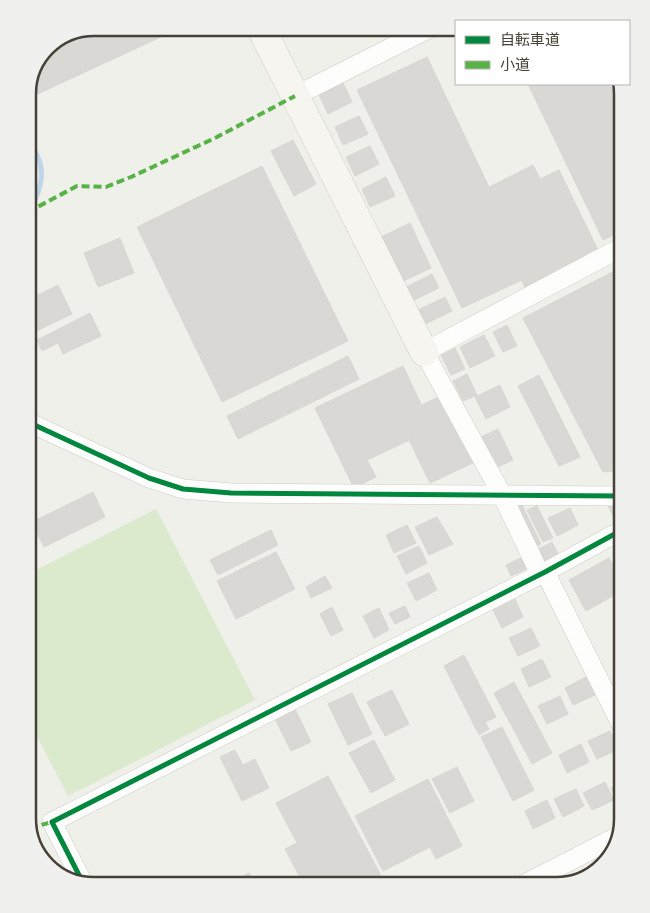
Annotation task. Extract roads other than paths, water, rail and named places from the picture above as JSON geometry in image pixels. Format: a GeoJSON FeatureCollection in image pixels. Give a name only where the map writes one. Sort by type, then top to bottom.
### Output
{"type":"FeatureCollection","features":[{"type":"Feature","properties":{"kind":"street"},"geometry":{"type":"LineString","coordinates":[[264,36],[424,352],[502,495],[614,711]]}},
{"type":"Feature","properties":{"kind":"street"},"geometry":{"type":"LineString","coordinates":[[295,96],[414,36]]}},
{"type":"Feature","properties":{"kind":"street"},"geometry":{"type":"LineString","coordinates":[[424,352],[614,251]]}},
{"type":"Feature","properties":{"kind":"street"},"geometry":{"type":"LineString","coordinates":[[36,426],[149,478],[183,489],[231,493],[614,496]]}},
{"type":"Feature","properties":{"kind":"street"},"geometry":{"type":"LineString","coordinates":[[79,875],[52,822],[543,573],[614,534]]}},
{"type":"Feature","properties":{"kind":"street"},"geometry":{"type":"LineString","coordinates":[[540,877],[609,841]]}},
{"type":"Feature","properties":{"kind":"waterway"},"geometry":{"type":"LineString","coordinates":[[36,153],[41,166],[41,179],[36,196]]}}]}
